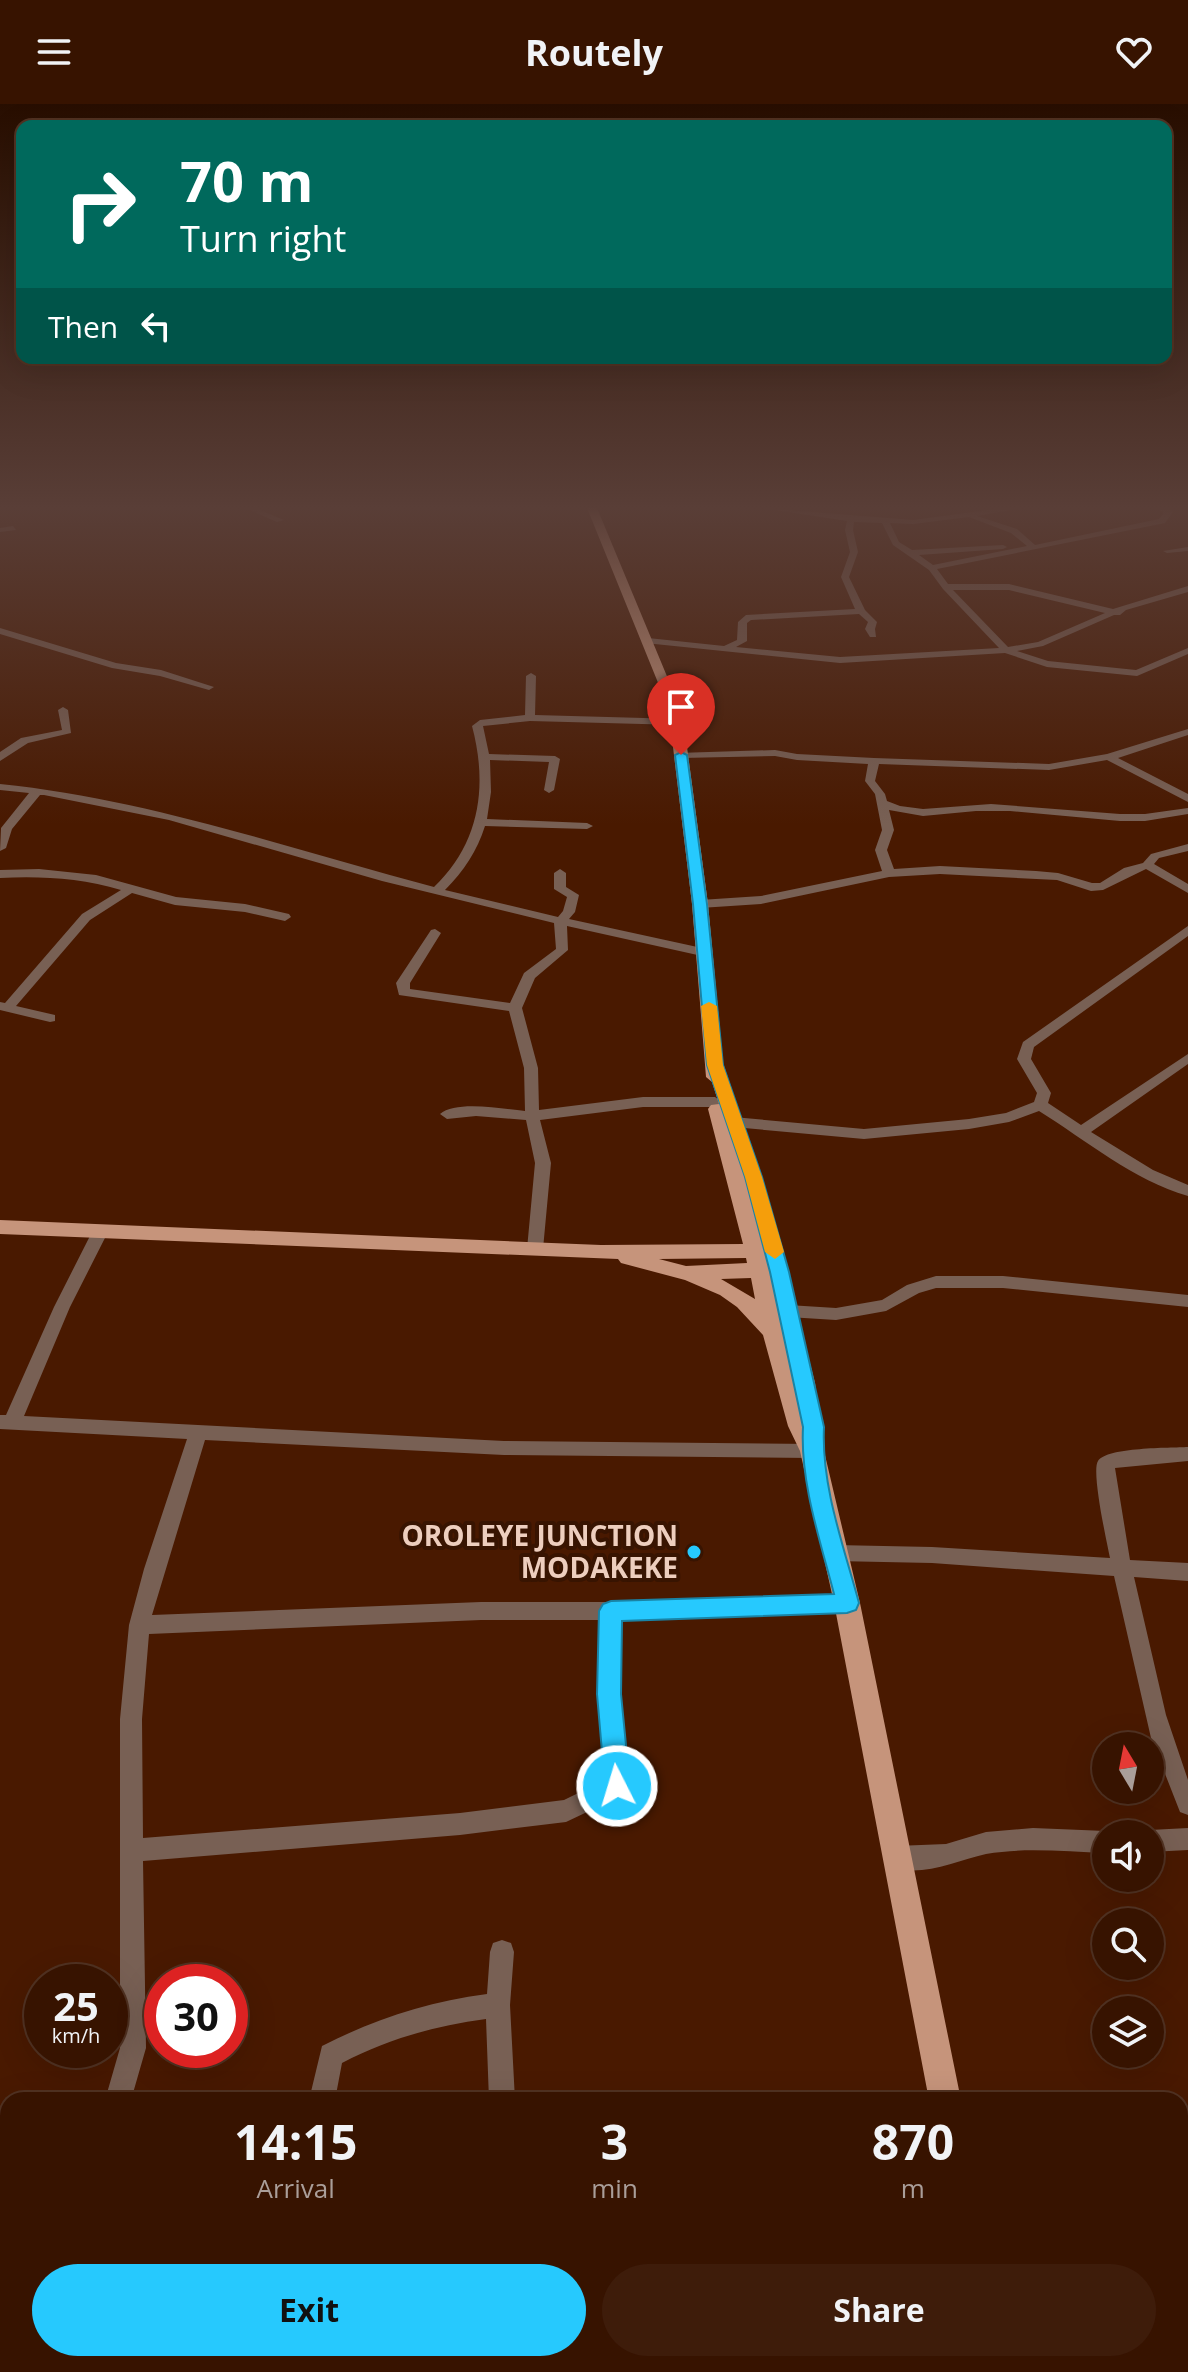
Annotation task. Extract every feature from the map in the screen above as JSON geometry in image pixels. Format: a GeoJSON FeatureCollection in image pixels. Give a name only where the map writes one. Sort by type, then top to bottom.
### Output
{"type":"FeatureCollection","features":[{"type":"Feature","properties":{"kind":"main road"},"geometry":{"type":"LineString","coordinates":[[637,614],[680,722],[715,1065],[715,1102],[742,1194],[788,1311],[813,1427],[812,1451]]}},
{"type":"Feature","properties":{"kind":"main road"},"geometry":{"type":"LineString","coordinates":[[715,1065],[754,1177],[774,1336],[799,1426],[812,1451],[847,1603],[943,2092]]}},
{"type":"Feature","properties":{"kind":"main road"},"geometry":{"type":"LineString","coordinates":[[712,1250],[728,1240],[740,1223],[742,1194]]}},
{"type":"Feature","properties":{"kind":"main road"},"geometry":{"type":"LineString","coordinates":[[0,1227],[601,1252],[712,1250],[767,1262]]}},
{"type":"Feature","properties":{"kind":"main road"},"geometry":{"type":"LineString","coordinates":[[601,1252],[686,1273],[724,1287],[751,1303],[774,1336]]}},
{"type":"Feature","properties":{"kind":"main road"},"geometry":{"type":"LineString","coordinates":[[686,1273],[767,1262]]}},
{"type":"Feature","properties":{"kind":"street"},"geometry":{"type":"LineString","coordinates":[[725,649],[742,641],[742,622],[749,617],[808,614]]}},
{"type":"Feature","properties":{"kind":"street"},"geometry":{"type":"LineString","coordinates":[[864,614],[873,622],[870,629],[873,635]]}},
{"type":"Feature","properties":{"kind":"street"},"geometry":{"type":"LineString","coordinates":[[972,614],[1006,650],[1047,664],[1137,673],[1188,651]]}},
{"type":"Feature","properties":{"kind":"street"},"geometry":{"type":"LineString","coordinates":[[648,641],[840,660],[1006,650],[1040,644],[1116,614]]}},
{"type":"Feature","properties":{"kind":"street"},"geometry":{"type":"LineString","coordinates":[[0,631],[115,666],[161,673],[209,687]]}},
{"type":"Feature","properties":{"kind":"street"},"geometry":{"type":"LineString","coordinates":[[530,718],[531,676]]}},
{"type":"Feature","properties":{"kind":"street"},"geometry":{"type":"LineString","coordinates":[[0,758],[20,741],[57,736],[67,731],[63,710]]}},
{"type":"Feature","properties":{"kind":"street"},"geometry":{"type":"LineString","coordinates":[[438,890],[455,877],[474,843],[488,785],[477,726],[480,723],[530,718],[680,722]]}},
{"type":"Feature","properties":{"kind":"street"},"geometry":{"type":"LineString","coordinates":[[681,755],[775,753],[874,761],[1049,767],[1109,757],[1188,732]]}},
{"type":"Feature","properties":{"kind":"street"},"geometry":{"type":"LineString","coordinates":[[485,757],[555,759],[549,790]]}},
{"type":"Feature","properties":{"kind":"street"},"geometry":{"type":"LineString","coordinates":[[1109,757],[1135,773],[1163,782],[1188,799]]}},
{"type":"Feature","properties":{"kind":"street"},"geometry":{"type":"LineString","coordinates":[[874,761],[870,781],[880,794],[888,830],[881,850],[889,873]]}},
{"type":"Feature","properties":{"kind":"street"},"geometry":{"type":"LineString","coordinates":[[0,787],[94,798],[173,815],[342,866],[560,922],[702,952]]}},
{"type":"Feature","properties":{"kind":"street"},"geometry":{"type":"LineString","coordinates":[[0,848],[7,828],[38,790]]}},
{"type":"Feature","properties":{"kind":"street"},"geometry":{"type":"LineString","coordinates":[[882,803],[899,811],[920,814],[981,807],[1032,809],[1057,815],[1137,818],[1188,811]]}},
{"type":"Feature","properties":{"kind":"street"},"geometry":{"type":"LineString","coordinates":[[888,830],[920,814]]}},
{"type":"Feature","properties":{"kind":"street"},"geometry":{"type":"LineString","coordinates":[[478,822],[587,826]]}},
{"type":"Feature","properties":{"kind":"street"},"geometry":{"type":"LineString","coordinates":[[700,904],[761,900],[889,873],[940,870],[1058,877],[1091,887],[1103,886],[1128,871],[1147,865],[1155,856],[1188,847]]}},
{"type":"Feature","properties":{"kind":"street"},"geometry":{"type":"LineString","coordinates":[[1147,865],[1188,889]]}},
{"type":"Feature","properties":{"kind":"street"},"geometry":{"type":"LineString","coordinates":[[0,874],[39,873],[96,879],[175,901],[245,908],[285,917]]}},
{"type":"Feature","properties":{"kind":"street"},"geometry":{"type":"LineString","coordinates":[[535,1249],[543,1163],[532,1116],[531,1068],[515,1008],[529,976],[562,950],[560,922],[569,912],[573,895],[560,889],[560,873]]}},
{"type":"Feature","properties":{"kind":"street"},"geometry":{"type":"LineString","coordinates":[[50,1018],[5,1006],[86,917],[130,889]]}},
{"type":"Feature","properties":{"kind":"street"},"geometry":{"type":"LineString","coordinates":[[435,933],[403,983],[404,992],[515,1008]]}},
{"type":"Feature","properties":{"kind":"street"},"geometry":{"type":"LineString","coordinates":[[1040,1105],[1044,1093],[1024,1059],[1028,1045],[1184,936]]}},
{"type":"Feature","properties":{"kind":"street"},"geometry":{"type":"LineString","coordinates":[[1082,1131],[1188,1058]]}},
{"type":"Feature","properties":{"kind":"street"},"geometry":{"type":"LineString","coordinates":[[447,1114],[476,1111],[532,1116],[643,1102],[715,1102]]}},
{"type":"Feature","properties":{"kind":"street"},"geometry":{"type":"LineString","coordinates":[[733,1122],[864,1134],[969,1124],[1009,1117],[1040,1105]]}},
{"type":"Feature","properties":{"kind":"street"},"geometry":{"type":"LineString","coordinates":[[1040,1105],[1082,1131],[1110,1154],[1160,1181],[1188,1191]]}},
{"type":"Feature","properties":{"kind":"street"},"geometry":{"type":"LineString","coordinates":[[100,1232],[6,1422],[504,1448],[812,1451]]}},
{"type":"Feature","properties":{"kind":"street"},"geometry":{"type":"LineString","coordinates":[[788,1311],[836,1314],[886,1305],[913,1289],[936,1282],[1003,1282],[1188,1301]]}},
{"type":"Feature","properties":{"kind":"street"},"geometry":{"type":"LineString","coordinates":[[120,2092],[133,2048],[131,1719],[139,1625],[198,1433]]}},
{"type":"Feature","properties":{"kind":"street"},"geometry":{"type":"LineString","coordinates":[[1188,1454],[1115,1459],[1105,1464],[1123,1570],[1172,1774],[1188,1804]]}},
{"type":"Feature","properties":{"kind":"street"},"geometry":{"type":"LineString","coordinates":[[835,1553],[932,1555],[1188,1572]]}},
{"type":"Feature","properties":{"kind":"street"},"geometry":{"type":"LineString","coordinates":[[139,1625],[481,1611],[611,1611],[847,1603]]}},
{"type":"Feature","properties":{"kind":"street"},"geometry":{"type":"LineString","coordinates":[[130,1851],[460,1824],[566,1811],[579,1805],[617,1786],[609,1694],[611,1611]]}},
{"type":"Feature","properties":{"kind":"street"},"geometry":{"type":"LineString","coordinates":[[1164,1840],[1188,1839]]}},
{"type":"Feature","properties":{"kind":"street"},"geometry":{"type":"LineString","coordinates":[[896,1858],[946,1856],[1002,1841],[1092,1841]]}},
{"type":"Feature","properties":{"kind":"street"},"geometry":{"type":"LineString","coordinates":[[502,1952],[498,2005],[502,2092]]}},
{"type":"Feature","properties":{"kind":"street"},"geometry":{"type":"LineString","coordinates":[[324,2092],[331,2055],[368,2034],[434,2013],[498,2005]]}},
{"type":"Feature","properties":{"kind":"slow traffic"},"geometry":{"type":"LineString","coordinates":[[709,1006],[715,1065],[754,1177],[775,1252]]}},
{"type":"Feature","properties":{"kind":"place","name":"OROLEYE JUNCTION MODAKEKE"},"geometry":{"type":"Point","coordinates":[694,1552]}},
{"type":"Feature","properties":{"kind":"route"},"geometry":{"type":"LineString","coordinates":[[617,1786],[609,1694],[611,1611],[847,1603],[812,1451],[813,1427],[780,1272],[754,1177],[715,1065],[702,952],[700,904],[681,755]]}}]}
